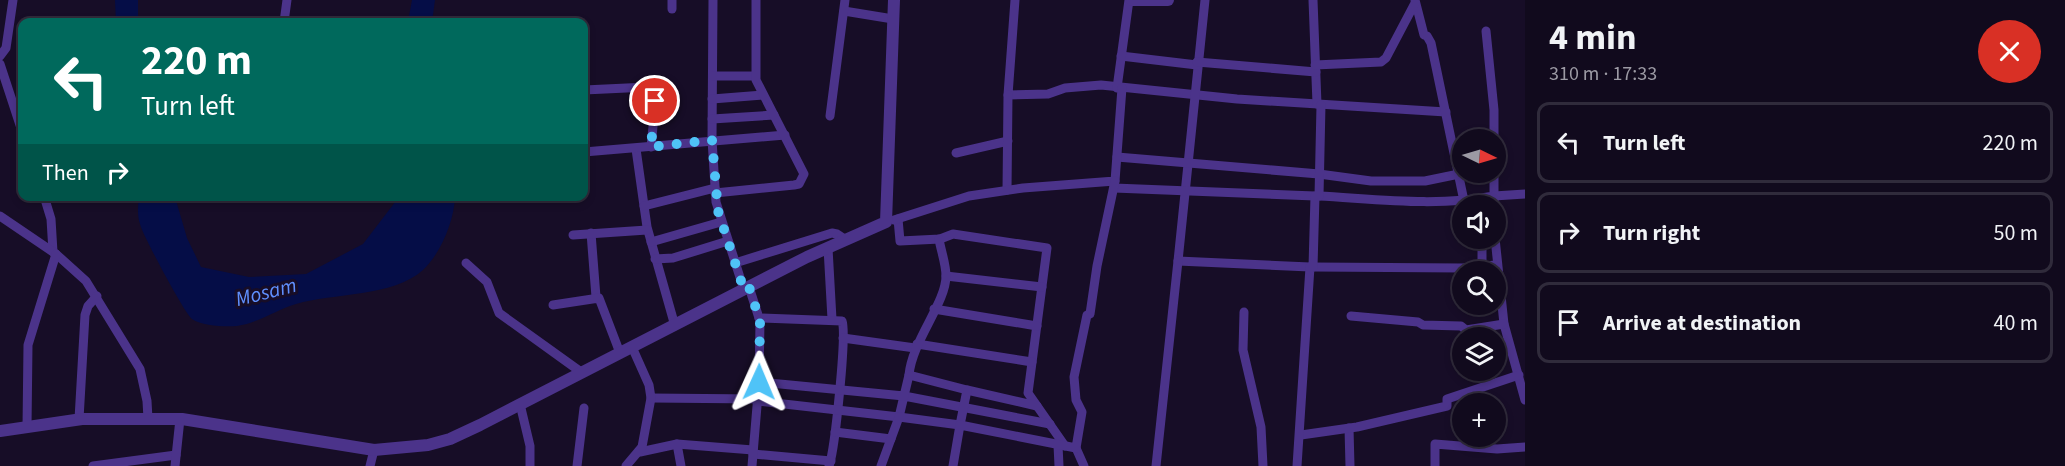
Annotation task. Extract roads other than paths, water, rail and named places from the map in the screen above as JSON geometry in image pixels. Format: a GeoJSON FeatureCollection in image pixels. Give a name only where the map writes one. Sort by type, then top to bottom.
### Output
{"type":"FeatureCollection","features":[{"type":"Feature","properties":{"kind":"street"},"geometry":{"type":"LineString","coordinates":[[0,56],[6,48],[13,0]]}},
{"type":"Feature","properties":{"kind":"street"},"geometry":{"type":"LineString","coordinates":[[284,18],[286,0]]}},
{"type":"Feature","properties":{"kind":"street"},"geometry":{"type":"LineString","coordinates":[[713,0],[712,140],[715,191],[721,222],[735,263],[759,318],[759,382],[752,466]]}},
{"type":"Feature","properties":{"kind":"street"},"geometry":{"type":"LineString","coordinates":[[644,206],[715,191],[799,184],[804,174],[803,169],[755,76],[756,0]]}},
{"type":"Feature","properties":{"kind":"street"},"geometry":{"type":"LineString","coordinates":[[830,116],[845,0]]}},
{"type":"Feature","properties":{"kind":"street"},"geometry":{"type":"LineString","coordinates":[[894,0],[892,19],[892,221],[900,241],[939,239],[953,234],[1047,248],[1028,393],[1062,445],[1059,466]]}},
{"type":"Feature","properties":{"kind":"street"},"geometry":{"type":"LineString","coordinates":[[1007,190],[1008,95],[1015,0]]}},
{"type":"Feature","properties":{"kind":"street"},"geometry":{"type":"LineString","coordinates":[[1084,466],[1076,448],[1082,412],[1076,400],[1074,377],[1087,315],[1090,314],[1097,266],[1114,184],[1121,56],[1131,0],[1168,0]]}},
{"type":"Feature","properties":{"kind":"street"},"geometry":{"type":"LineString","coordinates":[[1156,466],[1193,95],[1205,0]]}},
{"type":"Feature","properties":{"kind":"street"},"geometry":{"type":"LineString","coordinates":[[1297,466],[1319,174],[1319,105],[1313,0]]}},
{"type":"Feature","properties":{"kind":"street"},"geometry":{"type":"LineString","coordinates":[[1121,56],[1197,63],[1316,68],[1381,62],[1386,58],[1415,2]]}},
{"type":"Feature","properties":{"kind":"street"},"geometry":{"type":"LineString","coordinates":[[1415,2],[1424,35],[1431,43],[1452,141]]}},
{"type":"Feature","properties":{"kind":"street"},"geometry":{"type":"LineString","coordinates":[[844,11],[892,19]]}},
{"type":"Feature","properties":{"kind":"street"},"geometry":{"type":"LineString","coordinates":[[1486,32],[1494,129]]}},
{"type":"Feature","properties":{"kind":"street"},"geometry":{"type":"LineString","coordinates":[[1,70],[18,119]]}},
{"type":"Feature","properties":{"kind":"street"},"geometry":{"type":"LineString","coordinates":[[712,76],[755,76]]}},
{"type":"Feature","properties":{"kind":"street"},"geometry":{"type":"LineString","coordinates":[[1008,95],[1048,94],[1065,88],[1101,86],[1319,105],[1446,112]]}},
{"type":"Feature","properties":{"kind":"street"},"geometry":{"type":"LineString","coordinates":[[588,90],[648,87],[655,106],[651,147]]}},
{"type":"Feature","properties":{"kind":"street"},"geometry":{"type":"LineString","coordinates":[[712,99],[763,95]]}},
{"type":"Feature","properties":{"kind":"street"},"geometry":{"type":"LineString","coordinates":[[712,119],[774,115]]}},
{"type":"Feature","properties":{"kind":"street"},"geometry":{"type":"LineString","coordinates":[[588,152],[785,135]]}},
{"type":"Feature","properties":{"kind":"street"},"geometry":{"type":"LineString","coordinates":[[956,153],[1008,141]]}},
{"type":"Feature","properties":{"kind":"street"},"geometry":{"type":"LineString","coordinates":[[636,149],[647,230],[675,326]]}},
{"type":"Feature","properties":{"kind":"street"},"geometry":{"type":"LineString","coordinates":[[1117,157],[1319,174],[1371,182],[1425,181],[1452,175]]}},
{"type":"Feature","properties":{"kind":"street"},"geometry":{"type":"LineString","coordinates":[[0,431],[79,419],[180,419],[374,450],[428,445],[450,439],[828,248],[892,221],[969,196],[1007,190],[1114,184],[1184,192],[1452,201]]}},
{"type":"Feature","properties":{"kind":"street"},"geometry":{"type":"LineString","coordinates":[[1506,198],[1525,194]]}},
{"type":"Feature","properties":{"kind":"street"},"geometry":{"type":"LineString","coordinates":[[27,427],[28,345],[54,253],[51,219],[46,201]]}},
{"type":"Feature","properties":{"kind":"street"},"geometry":{"type":"LineString","coordinates":[[0,216],[54,253],[86,281],[97,296],[140,369],[147,401],[148,419]]}},
{"type":"Feature","properties":{"kind":"street"},"geometry":{"type":"LineString","coordinates":[[651,242],[721,222]]}},
{"type":"Feature","properties":{"kind":"street"},"geometry":{"type":"LineString","coordinates":[[573,234],[647,230]]}},
{"type":"Feature","properties":{"kind":"street"},"geometry":{"type":"LineString","coordinates":[[591,233],[596,297]]}},
{"type":"Feature","properties":{"kind":"street"},"geometry":{"type":"LineString","coordinates":[[735,263],[832,233],[846,240]]}},
{"type":"Feature","properties":{"kind":"street"},"geometry":{"type":"LineString","coordinates":[[881,466],[899,417],[909,375],[910,359],[934,309],[946,276],[939,239]]}},
{"type":"Feature","properties":{"kind":"street"},"geometry":{"type":"LineString","coordinates":[[656,259],[674,258],[728,242]]}},
{"type":"Feature","properties":{"kind":"street"},"geometry":{"type":"LineString","coordinates":[[828,248],[832,319]]}},
{"type":"Feature","properties":{"kind":"street"},"geometry":{"type":"LineString","coordinates":[[1178,261],[1312,267],[1452,266]]}},
{"type":"Feature","properties":{"kind":"street"},"geometry":{"type":"LineString","coordinates":[[466,262],[488,282],[499,313],[581,372]]}},
{"type":"Feature","properties":{"kind":"street"},"geometry":{"type":"LineString","coordinates":[[946,276],[1042,287]]}},
{"type":"Feature","properties":{"kind":"street"},"geometry":{"type":"LineString","coordinates":[[79,419],[85,315],[88,306],[97,296]]}},
{"type":"Feature","properties":{"kind":"street"},"geometry":{"type":"LineString","coordinates":[[554,305],[596,297],[600,299],[620,353]]}},
{"type":"Feature","properties":{"kind":"street"},"geometry":{"type":"LineString","coordinates":[[934,309],[1037,326]]}},
{"type":"Feature","properties":{"kind":"street"},"geometry":{"type":"LineString","coordinates":[[1244,312],[1242,350],[1262,427],[1263,466]]}},
{"type":"Feature","properties":{"kind":"street"},"geometry":{"type":"LineString","coordinates":[[1503,315],[1525,400]]}},
{"type":"Feature","properties":{"kind":"street"},"geometry":{"type":"LineString","coordinates":[[1351,316],[1418,322],[1423,325],[1461,326],[1466,330],[1504,324]]}},
{"type":"Feature","properties":{"kind":"street"},"geometry":{"type":"LineString","coordinates":[[626,466],[640,452],[676,444],[830,463],[838,408],[842,321],[759,318]]}},
{"type":"Feature","properties":{"kind":"street"},"geometry":{"type":"LineString","coordinates":[[843,338],[1032,362]]}},
{"type":"Feature","properties":{"kind":"street"},"geometry":{"type":"LineString","coordinates":[[632,347],[649,385],[651,398],[640,452]]}},
{"type":"Feature","properties":{"kind":"street"},"geometry":{"type":"LineString","coordinates":[[909,375],[1037,406]]}},
{"type":"Feature","properties":{"kind":"street"},"geometry":{"type":"LineString","coordinates":[[1301,435],[1349,428],[1447,406],[1447,399],[1519,375]]}},
{"type":"Feature","properties":{"kind":"street"},"geometry":{"type":"LineString","coordinates":[[759,382],[904,396],[963,410],[1050,424]]}},
{"type":"Feature","properties":{"kind":"street"},"geometry":{"type":"LineString","coordinates":[[953,466],[967,390]]}},
{"type":"Feature","properties":{"kind":"street"},"geometry":{"type":"LineString","coordinates":[[651,398],[758,400],[838,408],[960,425],[1076,448]]}},
{"type":"Feature","properties":{"kind":"street"},"geometry":{"type":"LineString","coordinates":[[520,404],[530,446],[530,466]]}},
{"type":"Feature","properties":{"kind":"street"},"geometry":{"type":"LineString","coordinates":[[577,466],[584,408]]}},
{"type":"Feature","properties":{"kind":"street"},"geometry":{"type":"LineString","coordinates":[[175,466],[180,419]]}},
{"type":"Feature","properties":{"kind":"street"},"geometry":{"type":"LineString","coordinates":[[1349,428],[1350,466]]}},
{"type":"Feature","properties":{"kind":"street"},"geometry":{"type":"LineString","coordinates":[[835,432],[891,439]]}},
{"type":"Feature","properties":{"kind":"street"},"geometry":{"type":"LineString","coordinates":[[676,444],[681,466]]}},
{"type":"Feature","properties":{"kind":"street"},"geometry":{"type":"LineString","coordinates":[[1435,466],[1435,444],[1497,449],[1525,447]]}},
{"type":"Feature","properties":{"kind":"street"},"geometry":{"type":"LineString","coordinates":[[370,466],[374,450]]}},
{"type":"Feature","properties":{"kind":"street"},"geometry":{"type":"LineString","coordinates":[[93,466],[142,463],[176,455]]}},
{"type":"Feature","properties":{"kind":"water"},"geometry":{"type":"Polygon","coordinates":[[[115,0],[138,0],[138,18],[116,18],[115,0]]]}},
{"type":"Feature","properties":{"kind":"water"},"geometry":{"type":"Polygon","coordinates":[[[412,0],[435,0],[433,18],[409,18],[412,0]]]}},
{"type":"Feature","properties":{"kind":"water","name":"Mosam"},"geometry":{"type":"Polygon","coordinates":[[[139,201],[176,201],[187,238],[201,267],[249,277],[306,274],[363,244],[396,201],[455,201],[452,216],[441,246],[430,263],[410,279],[379,290],[296,304],[237,326],[214,326],[192,319],[164,273],[143,231],[138,217],[139,201]]]}}]}
